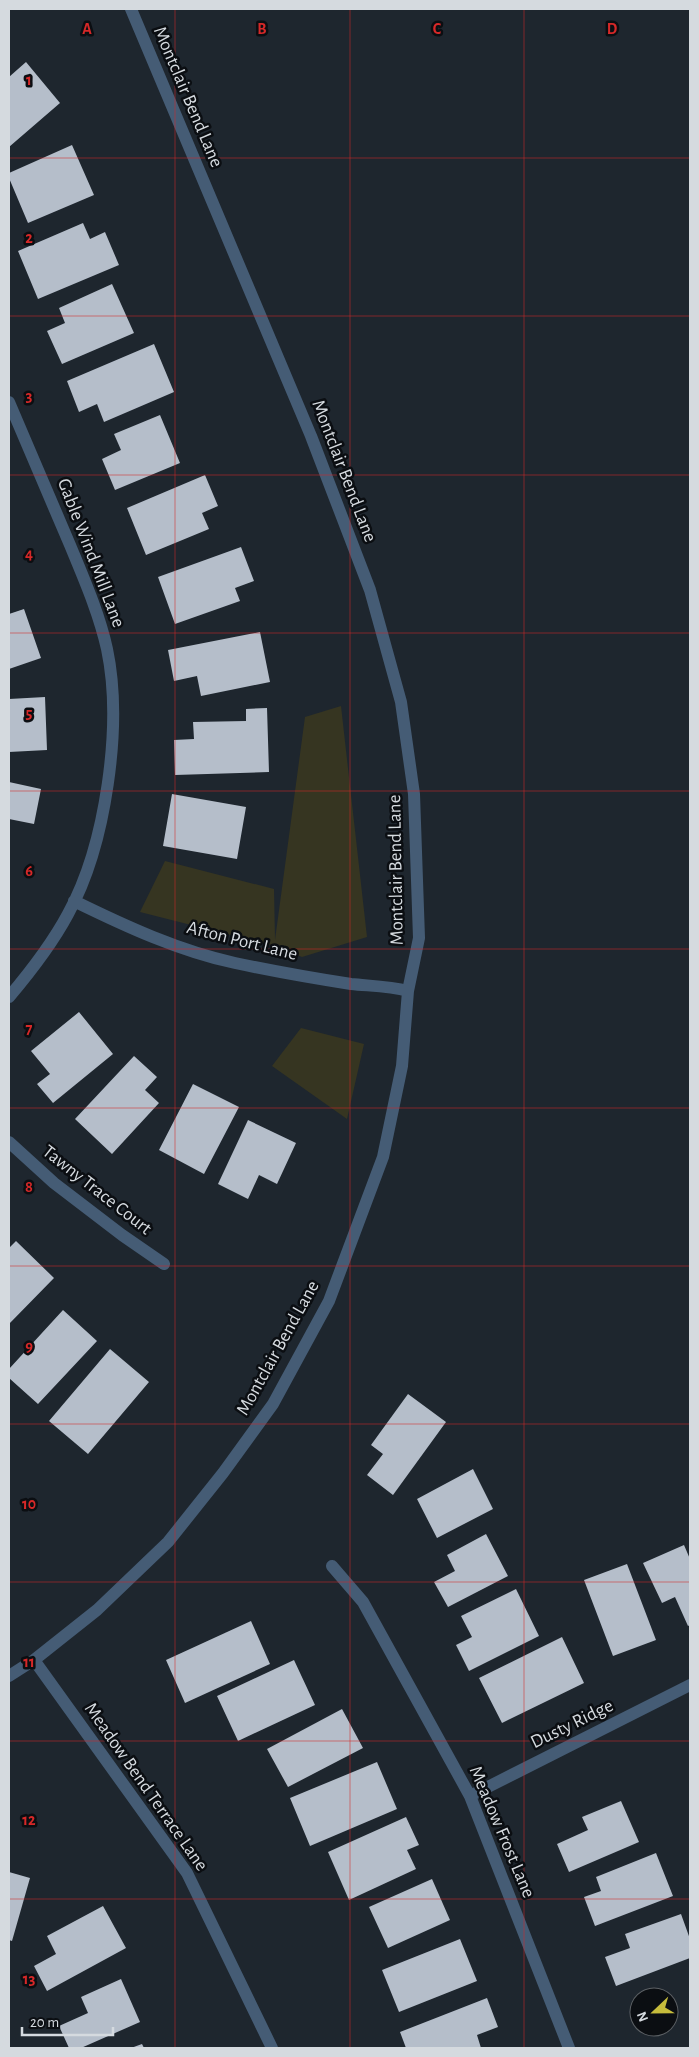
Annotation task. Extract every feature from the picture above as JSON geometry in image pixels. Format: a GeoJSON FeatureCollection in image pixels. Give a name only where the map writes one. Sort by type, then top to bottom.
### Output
{"type":"FeatureCollection","features":[{"type":"Feature","properties":{"kind":"street","name":"Montclair Bend Lane"},"geometry":{"type":"LineString","coordinates":[[9,1676],[34,1660],[97,1610],[168,1542],[223,1473],[277,1395],[329,1301],[383,1157],[402,1066],[408,991],[420,938],[414,794],[401,702],[370,590],[311,436],[131,9]]}},
{"type":"Feature","properties":{"kind":"street","name":"Gable Wind Mill Lane"},"geometry":{"type":"LineString","coordinates":[[9,402],[96,610],[107,648],[113,685],[113,733],[106,796],[84,882],[51,943],[9,997]]}},
{"type":"Feature","properties":{"kind":"street","name":"Afton Port Lane"},"geometry":{"type":"LineString","coordinates":[[74,901],[151,936],[232,962],[317,978],[408,991]]}},
{"type":"Feature","properties":{"kind":"street","name":"Tawny Trace Court"},"geometry":{"type":"LineString","coordinates":[[9,1142],[54,1183],[122,1235],[164,1264]]}},
{"type":"Feature","properties":{"kind":"street","name":"Meadow Frost Lane"},"geometry":{"type":"LineString","coordinates":[[332,1566],[363,1602],[470,1796],[569,2048]]}},
{"type":"Feature","properties":{"kind":"street","name":"Meadow Bend Terrace Lane"},"geometry":{"type":"LineString","coordinates":[[34,1660],[187,1873],[272,2048]]}},
{"type":"Feature","properties":{"kind":"street","name":"Dusty Ridge"},"geometry":{"type":"LineString","coordinates":[[470,1796],[690,1685]]}},
{"type":"Feature","properties":{"kind":"shaded area"},"geometry":{"type":"Polygon","coordinates":[[[341,706],[367,937],[302,957],[274,946],[140,912],[165,861],[274,889],[275,940],[305,717],[341,706]]]}},
{"type":"Feature","properties":{"kind":"shaded area"},"geometry":{"type":"Polygon","coordinates":[[[301,1028],[364,1044],[347,1119],[272,1066],[301,1028]]]}},
{"type":"Feature","properties":{"kind":"building"},"geometry":{"type":"Polygon","coordinates":[[[26,62],[60,103],[9,147],[9,77],[26,62]]]}},
{"type":"Feature","properties":{"kind":"building"},"geometry":{"type":"Polygon","coordinates":[[[72,145],[94,195],[28,223],[9,178],[9,173],[72,145]]]}},
{"type":"Feature","properties":{"kind":"building"},"geometry":{"type":"Polygon","coordinates":[[[83,223],[90,239],[105,232],[119,265],[38,299],[18,251],[83,223]]]}},
{"type":"Feature","properties":{"kind":"building"},"geometry":{"type":"Polygon","coordinates":[[[112,284],[134,333],[62,364],[47,331],[65,323],[59,308],[112,284]]]}},
{"type":"Feature","properties":{"kind":"building"},"geometry":{"type":"Polygon","coordinates":[[[154,344],[174,392],[104,422],[97,404],[79,412],[67,381],[154,344]]]}},
{"type":"Feature","properties":{"kind":"building"},"geometry":{"type":"Polygon","coordinates":[[[160,415],[180,463],[115,490],[102,459],[121,450],[114,434],[160,415]]]}},
{"type":"Feature","properties":{"kind":"building"},"geometry":{"type":"Polygon","coordinates":[[[205,475],[218,506],[202,513],[209,529],[146,555],[127,508],[205,475]]]}},
{"type":"Feature","properties":{"kind":"building"},"geometry":{"type":"Polygon","coordinates":[[[241,547],[254,581],[235,588],[240,601],[175,624],[158,577],[241,547]]]}},
{"type":"Feature","properties":{"kind":"building"},"geometry":{"type":"Polygon","coordinates":[[[24,609],[41,658],[9,669],[9,614],[24,609]]]}},
{"type":"Feature","properties":{"kind":"building"},"geometry":{"type":"Polygon","coordinates":[[[260,632],[270,682],[201,696],[197,676],[174,681],[168,650],[260,632]]]}},
{"type":"Feature","properties":{"kind":"building"},"geometry":{"type":"Polygon","coordinates":[[[45,697],[47,750],[9,752],[9,699],[45,697]]]}},
{"type":"Feature","properties":{"kind":"building"},"geometry":{"type":"Polygon","coordinates":[[[267,708],[269,772],[175,775],[174,740],[194,739],[193,722],[246,721],[246,709],[267,708]]]}},
{"type":"Feature","properties":{"kind":"building"},"geometry":{"type":"Polygon","coordinates":[[[9,782],[41,789],[34,824],[9,819],[9,782]]]}},
{"type":"Feature","properties":{"kind":"building"},"geometry":{"type":"Polygon","coordinates":[[[172,794],[246,807],[237,859],[163,846],[172,794]]]}},
{"type":"Feature","properties":{"kind":"building"},"geometry":{"type":"Polygon","coordinates":[[[79,1012],[113,1054],[53,1103],[37,1084],[50,1074],[31,1051],[79,1012]]]}},
{"type":"Feature","properties":{"kind":"building"},"geometry":{"type":"Polygon","coordinates":[[[134,1056],[157,1077],[145,1090],[159,1103],[112,1154],[75,1119],[134,1056]]]}},
{"type":"Feature","properties":{"kind":"building"},"geometry":{"type":"Polygon","coordinates":[[[193,1084],[239,1107],[204,1174],[159,1150],[193,1084]]]}},
{"type":"Feature","properties":{"kind":"building"},"geometry":{"type":"Polygon","coordinates":[[[248,1120],[296,1143],[277,1184],[259,1175],[248,1199],[218,1184],[248,1120]]]}},
{"type":"Feature","properties":{"kind":"building"},"geometry":{"type":"Polygon","coordinates":[[[16,1241],[54,1278],[9,1324],[9,1248],[16,1241]]]}},
{"type":"Feature","properties":{"kind":"building"},"geometry":{"type":"Polygon","coordinates":[[[63,1310],[97,1341],[38,1404],[9,1378],[9,1369],[63,1310]]]}},
{"type":"Feature","properties":{"kind":"building"},"geometry":{"type":"Polygon","coordinates":[[[110,1349],[149,1382],[88,1454],[49,1421],[110,1349]]]}},
{"type":"Feature","properties":{"kind":"building"},"geometry":{"type":"Polygon","coordinates":[[[408,1394],[446,1422],[393,1495],[367,1475],[383,1454],[371,1445],[408,1394]]]}},
{"type":"Feature","properties":{"kind":"building"},"geometry":{"type":"Polygon","coordinates":[[[473,1469],[493,1509],[437,1538],[417,1499],[473,1469]]]}},
{"type":"Feature","properties":{"kind":"building"},"geometry":{"type":"Polygon","coordinates":[[[486,1534],[508,1576],[448,1607],[434,1582],[455,1571],[447,1555],[486,1534]]]}},
{"type":"Feature","properties":{"kind":"building"},"geometry":{"type":"Polygon","coordinates":[[[684,1545],[690,1559],[690,1625],[688,1626],[675,1597],[662,1603],[643,1563],[684,1545]]]}},
{"type":"Feature","properties":{"kind":"building"},"geometry":{"type":"Polygon","coordinates":[[[627,1564],[656,1640],[613,1656],[584,1580],[627,1564]]]}},
{"type":"Feature","properties":{"kind":"building"},"geometry":{"type":"Polygon","coordinates":[[[516,1589],[539,1636],[469,1671],[456,1645],[472,1637],[461,1616],[516,1589]]]}},
{"type":"Feature","properties":{"kind":"building"},"geometry":{"type":"Polygon","coordinates":[[[251,1621],[270,1664],[185,1703],[166,1660],[251,1621]]]}},
{"type":"Feature","properties":{"kind":"building"},"geometry":{"type":"Polygon","coordinates":[[[562,1637],[584,1683],[502,1723],[479,1678],[562,1637]]]}},
{"type":"Feature","properties":{"kind":"building"},"geometry":{"type":"Polygon","coordinates":[[[294,1660],[315,1705],[238,1741],[217,1696],[294,1660]]]}},
{"type":"Feature","properties":{"kind":"building"},"geometry":{"type":"Polygon","coordinates":[[[342,1709],[363,1748],[288,1787],[267,1749],[342,1709]]]}},
{"type":"Feature","properties":{"kind":"building"},"geometry":{"type":"Polygon","coordinates":[[[377,1762],[397,1809],[310,1846],[290,1798],[377,1762]]]}},
{"type":"Feature","properties":{"kind":"building"},"geometry":{"type":"Polygon","coordinates":[[[621,1801],[639,1842],[569,1872],[557,1844],[588,1830],[582,1817],[621,1801]]]}},
{"type":"Feature","properties":{"kind":"building"},"geometry":{"type":"Polygon","coordinates":[[[406,1817],[419,1845],[407,1850],[416,1869],[349,1900],[328,1852],[406,1817]]]}},
{"type":"Feature","properties":{"kind":"building"},"geometry":{"type":"Polygon","coordinates":[[[656,1853],[673,1896],[595,1926],[584,1897],[601,1891],[596,1877],[656,1853]]]}},
{"type":"Feature","properties":{"kind":"building"},"geometry":{"type":"Polygon","coordinates":[[[9,1872],[30,1878],[12,1941],[9,1940],[9,1872]]]}},
{"type":"Feature","properties":{"kind":"building"},"geometry":{"type":"Polygon","coordinates":[[[432,1879],[450,1920],[388,1948],[369,1907],[432,1879]]]}},
{"type":"Feature","properties":{"kind":"building"},"geometry":{"type":"Polygon","coordinates":[[[103,1906],[126,1948],[47,1991],[34,1966],[56,1954],[47,1936],[103,1906]]]}},
{"type":"Feature","properties":{"kind":"building"},"geometry":{"type":"Polygon","coordinates":[[[681,1914],[690,1939],[690,1958],[616,1986],[605,1957],[630,1948],[625,1934],[681,1914]]]}},
{"type":"Feature","properties":{"kind":"building"},"geometry":{"type":"Polygon","coordinates":[[[460,1939],[477,1981],[399,2012],[382,1970],[460,1939]]]}},
{"type":"Feature","properties":{"kind":"building"},"geometry":{"type":"Polygon","coordinates":[[[121,1979],[140,2022],[81,2048],[69,2048],[59,2026],[88,2013],[81,1997],[121,1979]]]}},
{"type":"Feature","properties":{"kind":"building"},"geometry":{"type":"Polygon","coordinates":[[[487,1998],[498,2027],[477,2035],[481,2048],[406,2048],[400,2032],[487,1998]]]}},
{"type":"Feature","properties":{"kind":"building"},"geometry":{"type":"Polygon","coordinates":[[[142,2044],[144,2048],[131,2048],[142,2044]]]}}]}
